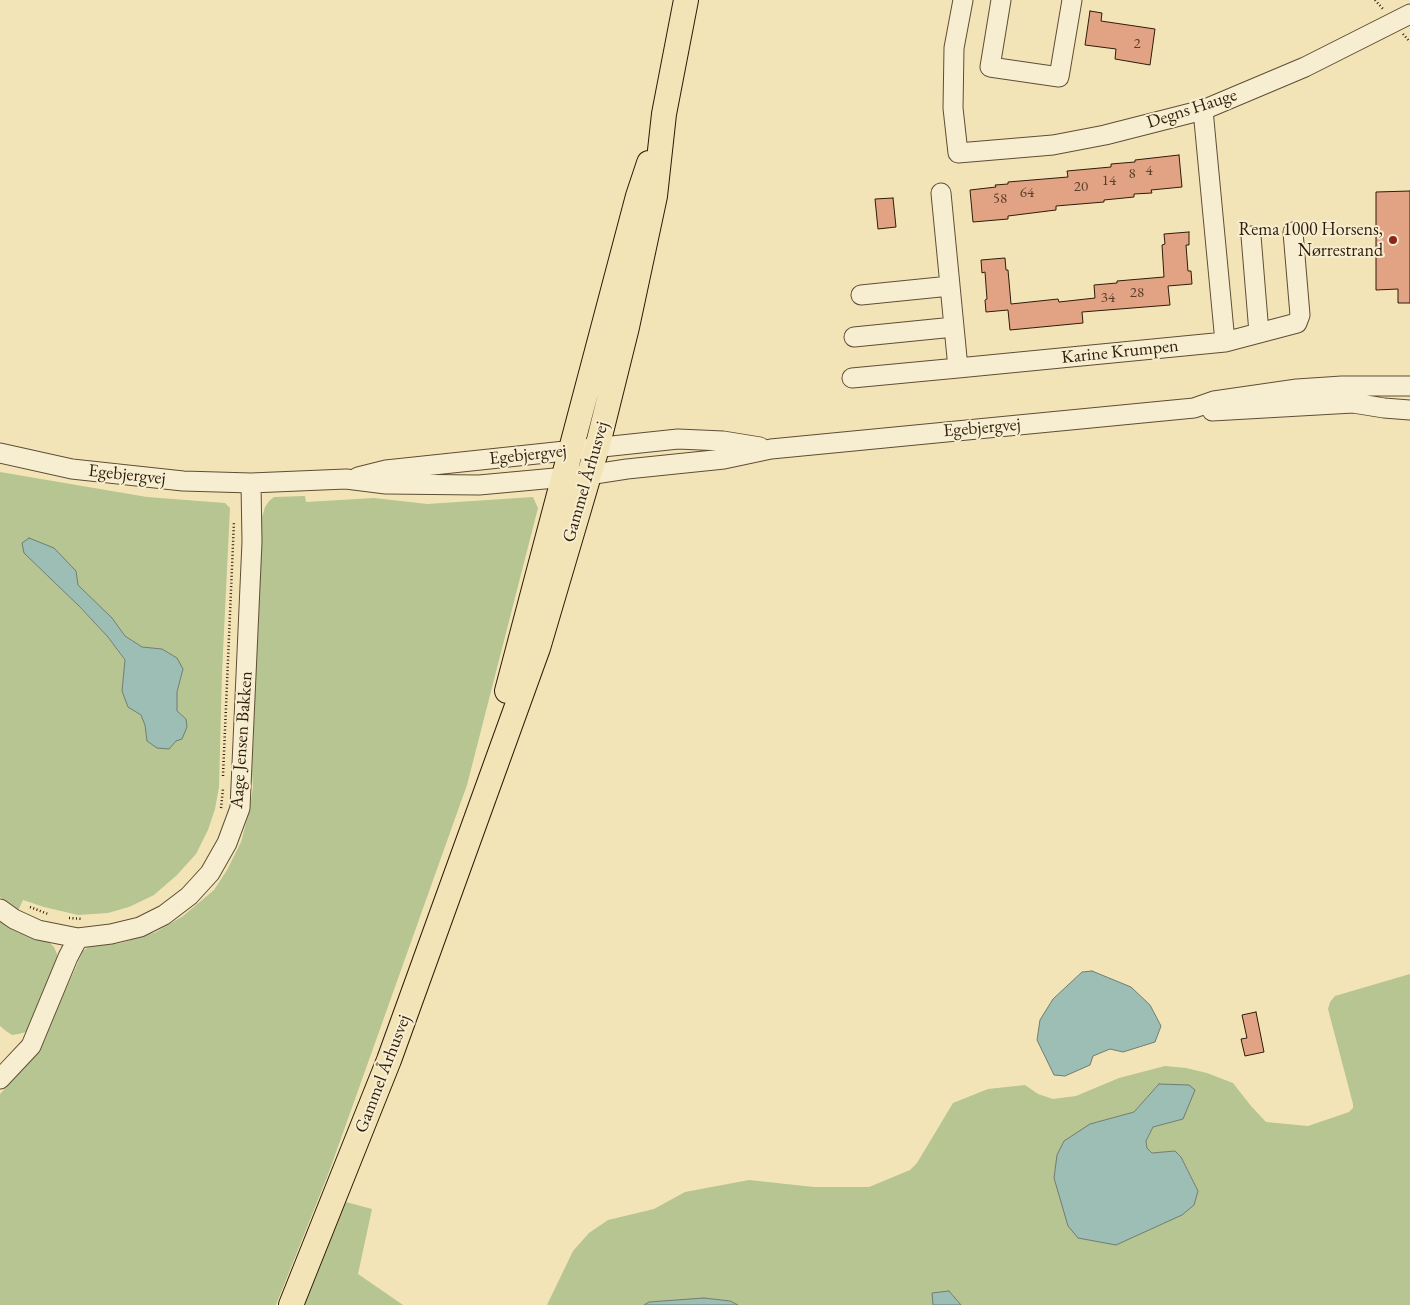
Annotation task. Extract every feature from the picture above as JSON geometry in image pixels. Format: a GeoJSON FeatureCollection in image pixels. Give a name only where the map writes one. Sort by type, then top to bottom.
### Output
{"type":"FeatureCollection","features":[{"type":"Feature","properties":{"kind":"main road","name":"Gammel Århusvej"},"geometry":{"type":"LineString","coordinates":[[576,476],[596,448],[627,328],[656,196],[664,114],[686,0]]}},
{"type":"Feature","properties":{"kind":"main road","name":"Gammel Århusvej"},"geometry":{"type":"LineString","coordinates":[[291,1305],[389,1060],[538,648],[576,476],[572,451],[638,196],[664,114]]}},
{"type":"Feature","properties":{"kind":"street","name":"Degns Hauge"},"geometry":{"type":"LineString","coordinates":[[963,0],[954,48],[953,108],[958,153],[1054,145],[1105,135],[1203,110],[1305,67],[1410,14]]}},
{"type":"Feature","properties":{"kind":"street"},"geometry":{"type":"LineString","coordinates":[[1001,0],[990,67],[1059,77],[1072,0]]}},
{"type":"Feature","properties":{"kind":"street"},"geometry":{"type":"LineString","coordinates":[[1406,0],[1410,5]]}},
{"type":"Feature","properties":{"kind":"street"},"geometry":{"type":"LineString","coordinates":[[1203,110],[1225,342]]}},
{"type":"Feature","properties":{"kind":"street"},"geometry":{"type":"LineString","coordinates":[[941,193],[958,368]]}},
{"type":"Feature","properties":{"kind":"street","name":"Karine Krumpen"},"geometry":{"type":"LineString","coordinates":[[852,378],[1225,342],[1297,323],[1300,315],[1292,232]]}},
{"type":"Feature","properties":{"kind":"street"},"geometry":{"type":"LineString","coordinates":[[1250,236],[1259,333]]}},
{"type":"Feature","properties":{"kind":"street"},"geometry":{"type":"LineString","coordinates":[[861,295],[950,286]]}},
{"type":"Feature","properties":{"kind":"street"},"geometry":{"type":"LineString","coordinates":[[854,337],[954,327]]}},
{"type":"Feature","properties":{"kind":"street","name":"Egebjergvej"},"geometry":{"type":"LineString","coordinates":[[0,454],[81,470],[183,482],[251,483],[346,479],[386,484],[480,484],[576,476],[724,459],[771,449],[1194,408],[1214,401],[1297,389],[1342,386],[1410,386]]}},
{"type":"Feature","properties":{"kind":"street"},"geometry":{"type":"LineString","coordinates":[[1352,403],[1372,399],[1410,400]]}},
{"type":"Feature","properties":{"kind":"street","name":"Egebjergvej"},"geometry":{"type":"LineString","coordinates":[[1194,408],[1214,412],[1352,403],[1410,410]]}},
{"type":"Feature","properties":{"kind":"street","name":"Egebjergvej"},"geometry":{"type":"LineString","coordinates":[[346,479],[386,470],[678,439],[723,441],[771,449]]}},
{"type":"Feature","properties":{"kind":"street","name":"Aage Jensen Bakken"},"geometry":{"type":"LineString","coordinates":[[7,914],[38,930],[78,938],[111,934],[140,927],[164,915],[189,896],[210,873],[231,834],[240,808],[252,542],[251,483]]}},
{"type":"Feature","properties":{"kind":"street"},"geometry":{"type":"LineString","coordinates":[[0,1080],[31,1046],[68,957],[78,938]]}},
{"type":"Feature","properties":{"kind":"path"},"geometry":{"type":"LineString","coordinates":[[1378,3],[1381,0]]}},
{"type":"Feature","properties":{"kind":"path"},"geometry":{"type":"LineString","coordinates":[[220,813],[234,514]]}},
{"type":"Feature","properties":{"kind":"path"},"geometry":{"type":"LineString","coordinates":[[7,914],[26,905],[55,915]]}},
{"type":"Feature","properties":{"kind":"path"},"geometry":{"type":"LineString","coordinates":[[62,917],[86,920]]}},
{"type":"Feature","properties":{"kind":"green space"},"geometry":{"type":"Polygon","coordinates":[[[0,472],[147,497],[225,503],[230,508],[219,787],[215,809],[208,830],[196,854],[177,875],[154,895],[129,907],[108,913],[78,915],[23,900],[18,911],[0,897],[0,472]],[[24,553],[52,578],[108,637],[125,661],[122,691],[141,714],[145,725],[147,741],[169,749],[176,740],[186,719],[177,711],[177,692],[183,669],[162,649],[142,647],[125,636],[112,618],[78,585],[76,571],[24,553]]]}},
{"type":"Feature","properties":{"kind":"green space"},"geometry":{"type":"Polygon","coordinates":[[[305,496],[306,502],[374,498],[427,504],[533,497],[538,508],[467,785],[329,1172],[276,1305],[0,1305],[0,1094],[27,1065],[40,1047],[83,951],[88,947],[121,943],[156,932],[183,916],[214,890],[227,870],[241,842],[253,787],[262,517],[265,507],[274,497],[305,496]]]}},
{"type":"Feature","properties":{"kind":"green space"},"geometry":{"type":"Polygon","coordinates":[[[0,922],[24,934],[49,942],[54,947],[58,961],[30,1027],[26,1032],[12,1035],[0,1026],[0,922]]]}},
{"type":"Feature","properties":{"kind":"green space"},"geometry":{"type":"Polygon","coordinates":[[[1410,974],[1410,1305],[961,1305],[949,1291],[933,1293],[933,1305],[738,1305],[730,1301],[649,1302],[644,1305],[547,1305],[573,1251],[589,1233],[608,1220],[654,1209],[685,1192],[749,1180],[814,1187],[869,1187],[910,1170],[917,1163],[953,1103],[988,1089],[1025,1085],[1038,1094],[1053,1099],[1076,1096],[1119,1078],[1165,1066],[1207,1073],[1233,1083],[1266,1122],[1308,1126],[1349,1112],[1353,1108],[1353,1104],[1328,1009],[1330,1002],[1335,996],[1410,974]],[[1159,1085],[1134,1112],[1090,1124],[1194,1205],[1198,1191],[1181,1157],[1175,1151],[1153,1153],[1147,1148],[1146,1141],[1153,1127],[1183,1119],[1159,1085]]]}},
{"type":"Feature","properties":{"kind":"green space"},"geometry":{"type":"Polygon","coordinates":[[[346,1202],[372,1209],[358,1274],[403,1305],[305,1305],[346,1202]]]}},
{"type":"Feature","properties":{"kind":"water"},"geometry":{"type":"Polygon","coordinates":[[[29,538],[54,548],[76,571],[78,585],[112,618],[125,636],[142,647],[162,649],[177,658],[183,669],[177,692],[177,711],[186,719],[187,727],[182,739],[176,741],[169,749],[157,748],[147,741],[145,725],[141,715],[128,707],[122,691],[125,660],[108,637],[79,606],[24,553],[22,543],[29,538]]]}},
{"type":"Feature","properties":{"kind":"water"},"geometry":{"type":"Polygon","coordinates":[[[1092,971],[1131,987],[1150,1005],[1161,1026],[1155,1042],[1123,1052],[1110,1049],[1093,1056],[1090,1065],[1065,1076],[1054,1075],[1037,1040],[1040,1020],[1053,999],[1082,972],[1092,971]]]}},
{"type":"Feature","properties":{"kind":"water"},"geometry":{"type":"Polygon","coordinates":[[[1159,1084],[1189,1085],[1195,1090],[1183,1119],[1153,1127],[1146,1141],[1147,1148],[1152,1153],[1175,1151],[1181,1157],[1198,1191],[1194,1205],[1182,1215],[1116,1245],[1078,1238],[1068,1226],[1054,1178],[1057,1155],[1064,1141],[1090,1124],[1134,1112],[1159,1084]]]}},
{"type":"Feature","properties":{"kind":"water"},"geometry":{"type":"Polygon","coordinates":[[[949,1291],[961,1305],[933,1305],[932,1293],[949,1291]]]}},
{"type":"Feature","properties":{"kind":"water"},"geometry":{"type":"Polygon","coordinates":[[[704,1298],[730,1301],[738,1305],[644,1305],[649,1302],[704,1298]]]}},
{"type":"Feature","properties":{"kind":"building"},"geometry":{"type":"Polygon","coordinates":[[[1090,11],[1102,13],[1101,21],[1155,29],[1150,65],[1115,59],[1116,49],[1085,45],[1090,11]]]}},
{"type":"Feature","properties":{"kind":"building"},"geometry":{"type":"Polygon","coordinates":[[[1179,155],[1182,187],[1151,190],[1152,193],[1134,194],[1134,197],[1104,200],[1104,202],[1056,206],[1056,210],[1008,216],[1008,219],[973,222],[970,190],[996,187],[995,185],[1008,184],[1008,182],[1068,177],[1067,171],[1111,167],[1111,164],[1179,155]]]}},
{"type":"Feature","properties":{"kind":"building","name":"Rema 1000 Horsens, Nørrestrand"},"geometry":{"type":"Polygon","coordinates":[[[1410,191],[1410,303],[1398,303],[1398,289],[1376,290],[1376,192],[1410,191]]]}},
{"type":"Feature","properties":{"kind":"building"},"geometry":{"type":"Polygon","coordinates":[[[893,198],[896,227],[878,229],[875,199],[893,198]]]}},
{"type":"Feature","properties":{"kind":"building"},"geometry":{"type":"Polygon","coordinates":[[[1189,232],[1189,245],[1186,245],[1188,271],[1191,271],[1192,284],[1168,286],[1170,305],[1082,312],[1083,323],[1010,330],[1008,310],[986,312],[985,272],[982,273],[981,260],[1005,258],[1011,304],[1058,299],[1059,302],[1095,298],[1094,285],[1164,277],[1162,245],[1165,244],[1164,234],[1189,232]]]}},
{"type":"Feature","properties":{"kind":"building"},"geometry":{"type":"Polygon","coordinates":[[[1256,1012],[1264,1052],[1245,1056],[1241,1039],[1247,1038],[1242,1015],[1256,1012]]]}},
{"type":"Feature","properties":{"kind":"place","name":"Rema 1000 Horsens, Nørrestrand"},"geometry":{"type":"Point","coordinates":[1393,240]}}]}
